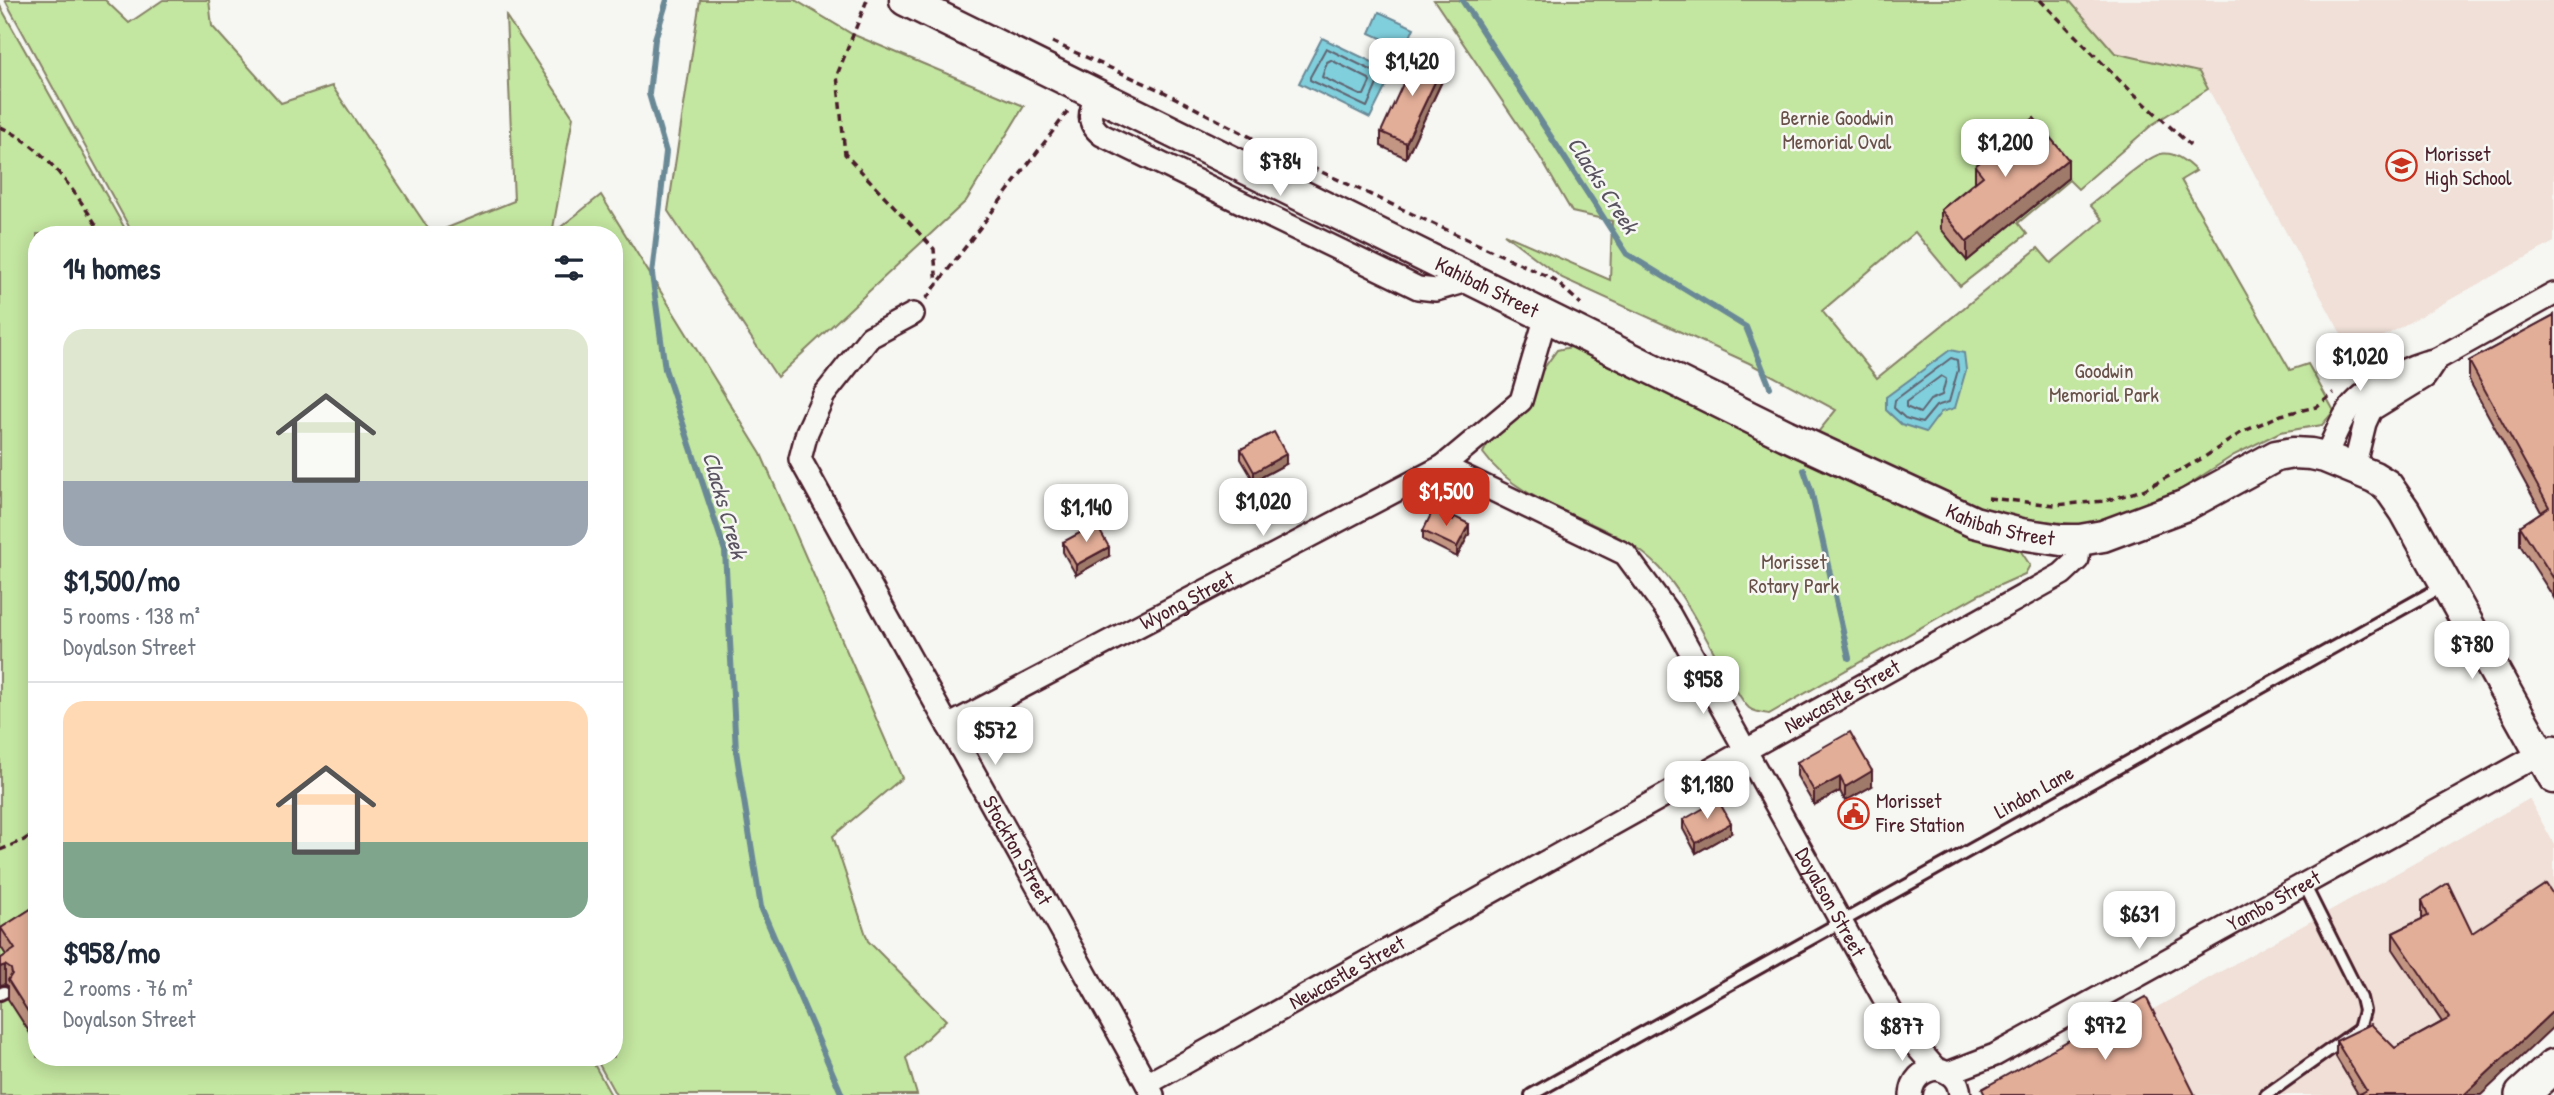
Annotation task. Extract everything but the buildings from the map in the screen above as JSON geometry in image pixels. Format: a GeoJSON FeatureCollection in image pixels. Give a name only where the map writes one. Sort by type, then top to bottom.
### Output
{"type":"FeatureCollection","features":[{"type":"Feature","properties":{"kind":"main road"},"geometry":{"type":"LineString","coordinates":[[2522,1095],[2554,1066]]}},
{"type":"Feature","properties":{"kind":"street","name":"Kahibah Street"},"geometry":{"type":"LineString","coordinates":[[905,0],[1786,435],[1952,514],[2021,534],[2080,540]]}},
{"type":"Feature","properties":{"kind":"street"},"geometry":{"type":"LineString","coordinates":[[2325,457],[2348,411],[2369,391],[2417,362],[2437,359],[2554,294]]}},
{"type":"Feature","properties":{"kind":"street","name":"Stockton Street"},"geometry":{"type":"LineString","coordinates":[[913,314],[870,337],[824,395],[807,432],[800,459],[1150,1089]]}},
{"type":"Feature","properties":{"kind":"street","name":"Wyong Street"},"geometry":{"type":"LineString","coordinates":[[948,726],[1443,467],[1521,401],[1546,316]]}},
{"type":"Feature","properties":{"kind":"street"},"geometry":{"type":"LineString","coordinates":[[2354,467],[2365,423],[2371,411],[2425,377],[2437,359]]}},
{"type":"Feature","properties":{"kind":"street"},"geometry":{"type":"LineString","coordinates":[[2080,540],[2104,536],[2154,519],[2186,505],[2276,456],[2302,453],[2325,457],[2354,467],[2387,485],[2395,495],[2550,759]]}},
{"type":"Feature","properties":{"kind":"street","name":"Doyalson Street"},"geometry":{"type":"LineString","coordinates":[[1443,467],[1625,554],[1670,615],[1901,1029],[1942,1071],[1957,1082],[1960,1094]]}},
{"type":"Feature","properties":{"kind":"street","name":"Newcastle Street"},"geometry":{"type":"LineString","coordinates":[[1150,1089],[1746,750],[2062,574],[2078,559],[2080,540]]}},
{"type":"Feature","properties":{"kind":"street","name":"Yambo Street"},"geometry":{"type":"LineString","coordinates":[[1942,1071],[1995,1055],[2304,884],[2550,759]]}},
{"type":"Feature","properties":{"kind":"street","name":"Doyalson Street"},"geometry":{"type":"LineString","coordinates":[[1901,1029],[1911,1091]]}},
{"type":"Feature","properties":{"kind":"street","name":"Yambo Street"},"geometry":{"type":"LineString","coordinates":[[1960,1094],[1995,1055]]}},
{"type":"Feature","properties":{"kind":"street","name":"Doyalson Street"},"geometry":{"type":"LineString","coordinates":[[1911,1091],[1924,1072],[1942,1071]]}},
{"type":"Feature","properties":{"kind":"lane","name":"Lindon Lane"},"geometry":{"type":"LineString","coordinates":[[1531,1095],[2447,584]]}},
{"type":"Feature","properties":{"kind":"lane"},"geometry":{"type":"LineString","coordinates":[[2266,1095],[2359,1029],[2363,1021],[2361,998],[2304,884]]}},
{"type":"Feature","properties":{"kind":"path"},"geometry":{"type":"LineString","coordinates":[[867,0],[837,75],[845,154],[934,249],[937,285]]}},
{"type":"Feature","properties":{"kind":"path"},"geometry":{"type":"LineString","coordinates":[[2040,0],[2118,79],[2190,145]]}},
{"type":"Feature","properties":{"kind":"path"},"geometry":{"type":"LineString","coordinates":[[1052,42],[1162,92],[1287,156],[1553,279],[1581,304]]}},
{"type":"Feature","properties":{"kind":"path"},"geometry":{"type":"LineString","coordinates":[[913,314],[1091,92]]}},
{"type":"Feature","properties":{"kind":"path"},"geometry":{"type":"LineString","coordinates":[[0,127],[12,132],[40,155],[74,190],[97,226]]}},
{"type":"Feature","properties":{"kind":"path"},"geometry":{"type":"LineString","coordinates":[[1983,497],[2054,505],[2105,501],[2143,490],[2203,458],[2242,432],[2281,415],[2316,407],[2335,392]]}},
{"type":"Feature","properties":{"kind":"path"},"geometry":{"type":"LineString","coordinates":[[0,850],[28,837]]}},
{"type":"Feature","properties":{"kind":"shaded area","name":"Morisset High School"},"geometry":{"type":"Polygon","coordinates":[[[2070,0],[2554,0],[2554,242],[2352,354],[2199,72],[2115,53],[2070,0]]]}},
{"type":"Feature","properties":{"kind":"shaded area"},"geometry":{"type":"Polygon","coordinates":[[[2529,799],[2554,844],[2554,1024],[2476,1095],[2000,1095],[2529,799]]]}},
{"type":"Feature","properties":{"kind":"green space"},"geometry":{"type":"Polygon","coordinates":[[[5,0],[105,0],[129,23],[163,0],[209,0],[212,26],[281,103],[332,86],[427,226],[129,226],[5,0]]]}},
{"type":"Feature","properties":{"kind":"green space"},"geometry":{"type":"Polygon","coordinates":[[[700,0],[795,0],[852,34],[1024,106],[966,201],[777,377],[668,211],[700,0]]]}},
{"type":"Feature","properties":{"kind":"green space"},"geometry":{"type":"Polygon","coordinates":[[[1434,0],[2069,0],[2115,53],[2199,72],[2208,89],[2153,124],[2078,189],[2069,180],[2018,223],[2027,234],[1960,286],[1915,232],[1822,311],[1877,378],[2038,248],[2051,263],[2103,220],[2090,205],[2148,160],[2170,154],[2196,171],[2181,180],[2290,370],[2308,364],[2334,411],[2322,425],[2280,432],[2234,455],[2160,503],[2089,526],[1992,515],[1814,437],[1836,410],[1749,363],[1562,278],[1504,234],[1610,280],[1612,221],[1572,212],[1540,157],[1434,0]]]}},
{"type":"Feature","properties":{"kind":"green space"},"geometry":{"type":"Polygon","coordinates":[[[0,6],[124,226],[28,226],[28,1066],[595,1066],[611,1095],[0,1095],[0,6]]]}},
{"type":"Feature","properties":{"kind":"green space"},"geometry":{"type":"Polygon","coordinates":[[[506,16],[573,117],[553,226],[452,226],[514,201],[506,16]]]}},
{"type":"Feature","properties":{"kind":"green space"},"geometry":{"type":"Polygon","coordinates":[[[601,195],[620,226],[562,226],[601,195]]]}},
{"type":"Feature","properties":{"kind":"green space"},"geometry":{"type":"Polygon","coordinates":[[[623,231],[761,454],[902,778],[833,836],[868,941],[946,1020],[906,1058],[917,1095],[616,1095],[600,1066],[623,1066],[623,231]]]}},
{"type":"Feature","properties":{"kind":"green space","name":"Morisset Rotary Park"},"geometry":{"type":"Polygon","coordinates":[[[1576,346],[1606,364],[1924,518],[2020,550],[2030,565],[2025,574],[1980,594],[1769,714],[1753,710],[1742,699],[1689,609],[1660,568],[1618,537],[1522,489],[1501,473],[1483,453],[1488,443],[1518,418],[1539,375],[1557,350],[1576,346]]]}},
{"type":"Feature","properties":{"kind":"water"},"geometry":{"type":"Polygon","coordinates":[[[1379,12],[1414,28],[1405,49],[1370,33],[1379,12]]]}},
{"type":"Feature","properties":{"kind":"water"},"geometry":{"type":"Polygon","coordinates":[[[1322,38],[1393,72],[1370,118],[1299,83],[1322,38]]]}},
{"type":"Feature","properties":{"kind":"water"},"geometry":{"type":"Polygon","coordinates":[[[1950,350],[1964,353],[1966,370],[1955,408],[1941,412],[1926,432],[1901,424],[1886,410],[1886,397],[1950,350]]]}},
{"type":"Feature","properties":{"kind":"waterway","name":"Clacks Creek"},"geometry":{"type":"LineString","coordinates":[[667,0],[655,39],[649,94],[666,152],[652,274],[665,369],[725,551],[736,750],[761,907],[842,1095]]}},
{"type":"Feature","properties":{"kind":"waterway","name":"Clacks Creek"},"geometry":{"type":"LineString","coordinates":[[1462,0],[1627,254],[1746,327],[1770,387]]}},
{"type":"Feature","properties":{"kind":"waterway","name":"Clacks Creek"},"geometry":{"type":"LineString","coordinates":[[1804,470],[1811,490],[1849,658]]}},
{"type":"Feature","properties":{"kind":"place","name":"Morisset High School"},"geometry":{"type":"Point","coordinates":[2402,166]}},
{"type":"Feature","properties":{"kind":"place","name":"Morisset Fire Station"},"geometry":{"type":"Point","coordinates":[1853,813]}},
{"type":"Feature","properties":{"kind":"park label","name":"Bernie Goodwin Memorial Oval"},"geometry":{"type":"Point","coordinates":[1837,130]}},
{"type":"Feature","properties":{"kind":"park label","name":"Goodwin Memorial Park"},"geometry":{"type":"Point","coordinates":[2104,383]}}]}
